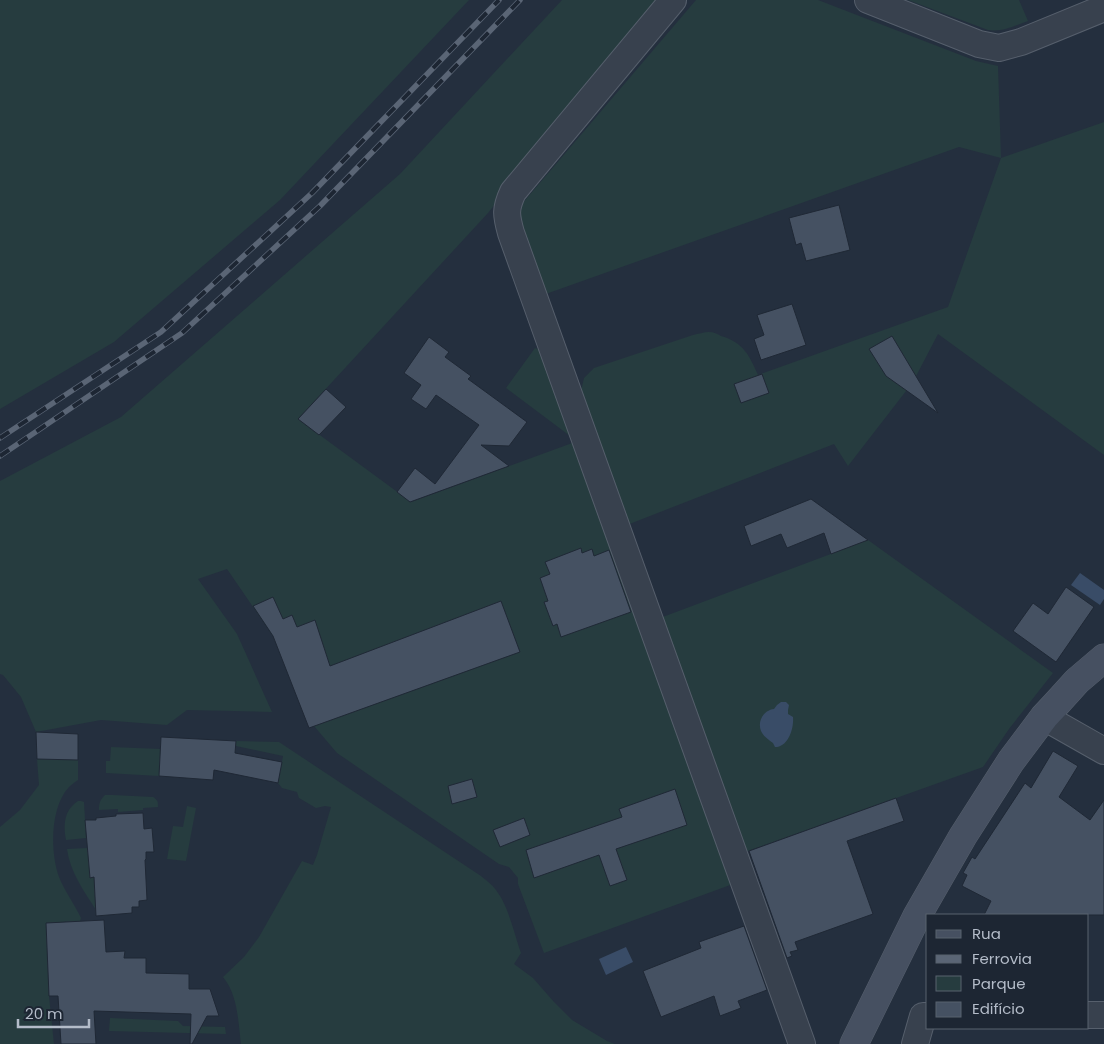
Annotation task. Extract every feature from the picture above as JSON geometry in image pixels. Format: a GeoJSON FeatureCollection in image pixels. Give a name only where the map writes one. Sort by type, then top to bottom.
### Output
{"type":"FeatureCollection","features":[{"type":"Feature","properties":{"kind":"main road"},"geometry":{"type":"LineString","coordinates":[[854,1044],[916,916],[962,836],[1011,761],[1044,718],[1077,681],[1104,658]]}},
{"type":"Feature","properties":{"kind":"street"},"geometry":{"type":"LineString","coordinates":[[673,0],[513,192],[508,203],[506,217],[802,1044]]}},
{"type":"Feature","properties":{"kind":"street"},"geometry":{"type":"LineString","coordinates":[[868,0],[979,44],[999,48],[1021,42],[1104,8]]}},
{"type":"Feature","properties":{"kind":"street"},"geometry":{"type":"LineString","coordinates":[[1044,718],[1104,751]]}},
{"type":"Feature","properties":{"kind":"street"},"geometry":{"type":"LineString","coordinates":[[1089,1015],[1104,1015]]}},
{"type":"Feature","properties":{"kind":"street"},"geometry":{"type":"LineString","coordinates":[[915,1044],[923,1016],[926,1016]]}},
{"type":"Feature","properties":{"kind":"green space"},"geometry":{"type":"Polygon","coordinates":[[[0,0],[469,0],[280,200],[114,342],[0,409],[0,0]]]}},
{"type":"Feature","properties":{"kind":"green space"},"geometry":{"type":"Polygon","coordinates":[[[562,0],[656,0],[629,32],[626,41],[488,213],[298,419],[411,502],[575,442],[733,884],[544,953],[518,884],[518,878],[509,867],[499,864],[337,753],[314,726],[308,724],[273,636],[227,569],[198,579],[237,634],[272,712],[187,710],[167,725],[101,720],[36,732],[21,697],[3,675],[0,674],[0,481],[121,417],[400,174],[562,0]]]}},
{"type":"Feature","properties":{"kind":"green space"},"geometry":{"type":"Polygon","coordinates":[[[696,0],[818,0],[976,61],[998,66],[1001,158],[959,147],[543,295],[515,212],[696,0]]]}},
{"type":"Feature","properties":{"kind":"green space"},"geometry":{"type":"Polygon","coordinates":[[[908,0],[1019,0],[1028,21],[1013,27],[988,30],[908,0]]]}},
{"type":"Feature","properties":{"kind":"green space"},"geometry":{"type":"Polygon","coordinates":[[[1104,122],[1104,455],[938,334],[913,382],[848,466],[834,444],[627,525],[581,391],[584,378],[594,368],[693,335],[709,332],[729,339],[740,346],[745,351],[758,375],[948,307],[1001,158],[1104,122]]]}},
{"type":"Feature","properties":{"kind":"green space"},"geometry":{"type":"Polygon","coordinates":[[[535,348],[543,351],[574,439],[506,388],[535,348]]]}},
{"type":"Feature","properties":{"kind":"green space"},"geometry":{"type":"Polygon","coordinates":[[[868,540],[1053,673],[1009,729],[983,767],[745,852],[660,618],[868,540]]]}},
{"type":"Feature","properties":{"kind":"green space"},"geometry":{"type":"Polygon","coordinates":[[[236,741],[279,742],[481,876],[496,890],[508,913],[521,953],[514,964],[533,978],[572,1020],[615,1044],[241,1044],[238,1017],[232,992],[223,977],[244,957],[259,937],[302,861],[313,865],[331,807],[316,808],[299,798],[297,792],[282,788],[278,783],[283,756],[236,746],[236,741]]]}},
{"type":"Feature","properties":{"kind":"green space"},"geometry":{"type":"Polygon","coordinates":[[[111,747],[161,749],[159,776],[106,773],[106,761],[110,761],[111,747]]]}},
{"type":"Feature","properties":{"kind":"green space"},"geometry":{"type":"Polygon","coordinates":[[[37,759],[78,760],[78,780],[69,787],[58,806],[53,843],[59,877],[81,918],[80,921],[46,923],[49,996],[54,1044],[0,1044],[0,827],[20,810],[39,785],[37,759]]]}},
{"type":"Feature","properties":{"kind":"green space"},"geometry":{"type":"Polygon","coordinates":[[[105,795],[153,797],[157,801],[158,807],[118,812],[118,809],[99,810],[100,802],[105,795]]]}},
{"type":"Feature","properties":{"kind":"green space"},"geometry":{"type":"Polygon","coordinates":[[[78,801],[84,802],[86,838],[66,840],[67,813],[78,801]]]}},
{"type":"Feature","properties":{"kind":"green space"},"geometry":{"type":"Polygon","coordinates":[[[187,806],[196,808],[186,861],[167,859],[173,826],[183,827],[187,806]]]}},
{"type":"Feature","properties":{"kind":"green space"},"geometry":{"type":"Polygon","coordinates":[[[87,848],[91,878],[94,877],[96,910],[74,873],[67,849],[87,848]]]}},
{"type":"Feature","properties":{"kind":"green space"},"geometry":{"type":"Polygon","coordinates":[[[110,1018],[178,1021],[183,1026],[225,1027],[226,1034],[109,1031],[110,1018]]]}},
{"type":"Feature","properties":{"kind":"water"},"geometry":{"type":"Polygon","coordinates":[[[1080,573],[1104,590],[1104,599],[1100,605],[1071,585],[1080,573]]]}},
{"type":"Feature","properties":{"kind":"water"},"geometry":{"type":"Polygon","coordinates":[[[781,702],[786,702],[789,705],[788,714],[793,717],[792,727],[787,741],[775,747],[762,733],[760,723],[767,711],[774,709],[781,702]]]}},
{"type":"Feature","properties":{"kind":"water"},"geometry":{"type":"Polygon","coordinates":[[[626,947],[633,962],[606,975],[599,959],[626,947]]]}},
{"type":"Feature","properties":{"kind":"building"},"geometry":{"type":"Polygon","coordinates":[[[839,205],[850,250],[806,261],[801,243],[796,245],[789,218],[839,205]]]}},
{"type":"Feature","properties":{"kind":"building"},"geometry":{"type":"Polygon","coordinates":[[[792,304],[806,345],[761,360],[754,339],[764,335],[757,315],[792,304]]]}},
{"type":"Feature","properties":{"kind":"building"},"geometry":{"type":"Polygon","coordinates":[[[892,336],[938,413],[886,376],[869,349],[892,336]]]}},
{"type":"Feature","properties":{"kind":"building"},"geometry":{"type":"Polygon","coordinates":[[[429,337],[449,352],[445,357],[471,376],[468,379],[527,422],[509,446],[481,445],[509,466],[410,502],[397,492],[415,468],[435,484],[479,425],[436,395],[426,409],[411,399],[421,385],[404,373],[429,337]]]}},
{"type":"Feature","properties":{"kind":"building"},"geometry":{"type":"Polygon","coordinates":[[[762,374],[769,393],[741,403],[734,384],[762,374]]]}},
{"type":"Feature","properties":{"kind":"building"},"geometry":{"type":"Polygon","coordinates":[[[326,389],[346,407],[319,435],[298,419],[326,389]]]}},
{"type":"Feature","properties":{"kind":"building"},"geometry":{"type":"Polygon","coordinates":[[[811,499],[868,540],[831,554],[824,533],[787,548],[781,534],[751,546],[744,526],[811,499]]]}},
{"type":"Feature","properties":{"kind":"building"},"geometry":{"type":"Polygon","coordinates":[[[581,548],[582,553],[592,549],[594,556],[609,550],[631,612],[561,637],[557,624],[553,626],[544,602],[548,601],[540,578],[550,574],[545,562],[581,548]]]}},
{"type":"Feature","properties":{"kind":"building"},"geometry":{"type":"Polygon","coordinates":[[[1066,587],[1094,607],[1056,662],[1013,631],[1033,603],[1048,614],[1066,587]]]}},
{"type":"Feature","properties":{"kind":"building"},"geometry":{"type":"Polygon","coordinates":[[[273,597],[283,619],[292,615],[297,627],[315,620],[330,666],[501,601],[520,652],[309,728],[273,636],[253,606],[273,597]]]}},
{"type":"Feature","properties":{"kind":"building"},"geometry":{"type":"Polygon","coordinates":[[[36,732],[78,734],[78,760],[37,759],[36,732]]]}},
{"type":"Feature","properties":{"kind":"building"},"geometry":{"type":"Polygon","coordinates":[[[161,737],[236,741],[235,753],[282,762],[278,783],[214,770],[213,780],[159,776],[161,737]]]}},
{"type":"Feature","properties":{"kind":"building"},"geometry":{"type":"Polygon","coordinates":[[[1053,751],[1078,766],[1059,797],[1090,820],[1104,800],[1104,915],[984,914],[991,901],[962,886],[967,875],[963,873],[972,857],[975,859],[1025,783],[1031,788],[1053,751]]]}},
{"type":"Feature","properties":{"kind":"building"},"geometry":{"type":"Polygon","coordinates":[[[472,779],[477,797],[452,804],[448,786],[472,779]]]}},
{"type":"Feature","properties":{"kind":"building"},"geometry":{"type":"Polygon","coordinates":[[[675,789],[687,825],[616,849],[627,880],[610,886],[599,855],[534,878],[526,850],[622,817],[619,809],[675,789]]]}},
{"type":"Feature","properties":{"kind":"building"},"geometry":{"type":"Polygon","coordinates":[[[896,798],[904,821],[847,841],[873,914],[795,942],[798,950],[790,952],[792,956],[787,958],[749,851],[896,798]]]}},
{"type":"Feature","properties":{"kind":"building"},"geometry":{"type":"Polygon","coordinates":[[[143,813],[144,829],[152,828],[154,852],[146,852],[147,900],[139,901],[139,907],[132,907],[132,913],[96,916],[94,877],[90,878],[85,820],[96,820],[96,818],[116,816],[116,814],[143,813]]]}},
{"type":"Feature","properties":{"kind":"building"},"geometry":{"type":"Polygon","coordinates":[[[524,818],[530,835],[500,847],[493,830],[524,818]]]}},
{"type":"Feature","properties":{"kind":"building"},"geometry":{"type":"Polygon","coordinates":[[[104,920],[106,952],[125,951],[124,958],[146,958],[146,973],[189,974],[189,989],[210,989],[219,1016],[207,1016],[192,1044],[190,1044],[191,1014],[94,1011],[96,1044],[61,1044],[58,996],[49,996],[46,923],[104,920]]]}},
{"type":"Feature","properties":{"kind":"building"},"geometry":{"type":"Polygon","coordinates":[[[744,926],[767,990],[738,1001],[741,1008],[720,1016],[714,996],[661,1017],[643,971],[701,948],[699,942],[744,926]]]}},
{"type":"Feature","properties":{"kind":"railway"},"geometry":{"type":"LineString","coordinates":[[0,438],[161,332],[312,193],[499,0]]}},
{"type":"Feature","properties":{"kind":"railway"},"geometry":{"type":"LineString","coordinates":[[0,456],[182,333],[320,206],[520,0]]}}]}
